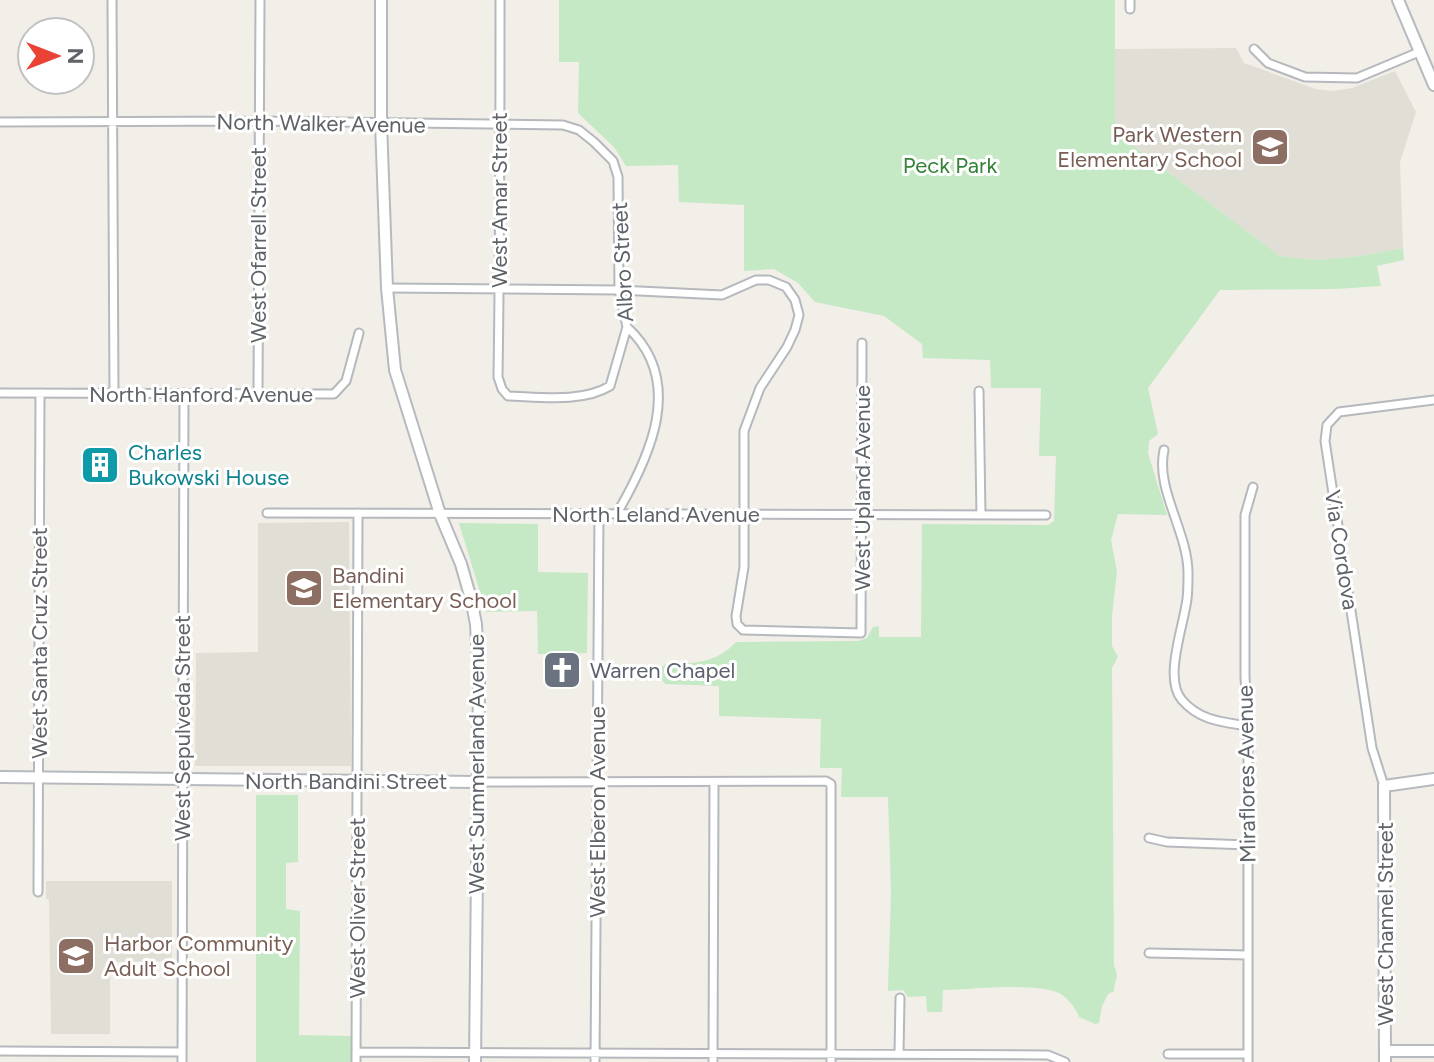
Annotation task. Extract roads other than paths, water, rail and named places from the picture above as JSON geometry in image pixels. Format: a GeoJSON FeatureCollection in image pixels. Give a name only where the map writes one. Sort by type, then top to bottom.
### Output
{"type":"FeatureCollection","features":[{"type":"Feature","properties":{"kind":"main road","name":"West Summerland Avenue"},"geometry":{"type":"LineString","coordinates":[[381,0],[381,123],[387,288],[395,370],[440,514],[461,564],[476,624],[479,680],[475,1058]]}},
{"type":"Feature","properties":{"kind":"main road"},"geometry":{"type":"LineString","coordinates":[[1398,0],[1434,85]]}},
{"type":"Feature","properties":{"kind":"main road","name":"North Bandini Street"},"geometry":{"type":"LineString","coordinates":[[0,777],[477,782]]}},
{"type":"Feature","properties":{"kind":"main road"},"geometry":{"type":"LineString","coordinates":[[1384,786],[1434,779]]}},
{"type":"Feature","properties":{"kind":"main road","name":"West Channel Street"},"geometry":{"type":"LineString","coordinates":[[1384,786],[1385,1056]]}},
{"type":"Feature","properties":{"kind":"main road"},"geometry":{"type":"LineString","coordinates":[[1385,1056],[1434,1051]]}},
{"type":"Feature","properties":{"kind":"street"},"geometry":{"type":"LineString","coordinates":[[112,0],[114,394]]}},
{"type":"Feature","properties":{"kind":"street","name":"West Ofarrell Street"},"geometry":{"type":"LineString","coordinates":[[258,394],[260,0]]}},
{"type":"Feature","properties":{"kind":"street","name":"West Amar Street"},"geometry":{"type":"LineString","coordinates":[[500,0],[498,377],[508,396]]}},
{"type":"Feature","properties":{"kind":"street"},"geometry":{"type":"LineString","coordinates":[[1254,49],[1268,63],[1305,77],[1357,78],[1419,52]]}},
{"type":"Feature","properties":{"kind":"street","name":"North Walker Avenue"},"geometry":{"type":"LineString","coordinates":[[0,122],[563,125],[579,130],[613,161],[618,177]]}},
{"type":"Feature","properties":{"kind":"street","name":"Albro Street"},"geometry":{"type":"LineString","coordinates":[[508,396],[561,397],[598,393],[610,386],[627,327],[619,290],[618,177]]}},
{"type":"Feature","properties":{"kind":"street"},"geometry":{"type":"LineString","coordinates":[[387,288],[619,290],[722,295],[756,280],[769,280],[786,287],[795,300],[799,315],[787,347],[760,388],[744,431],[746,515]]}},
{"type":"Feature","properties":{"kind":"street"},"geometry":{"type":"LineString","coordinates":[[616,515],[629,493],[653,432],[660,395],[647,357],[637,337],[627,327]]}},
{"type":"Feature","properties":{"kind":"street","name":"North Hanford Avenue"},"geometry":{"type":"LineString","coordinates":[[0,393],[334,394],[346,381],[359,333]]}},
{"type":"Feature","properties":{"kind":"street","name":"West Upland Avenue"},"geometry":{"type":"LineString","coordinates":[[746,515],[737,624],[743,630],[861,633],[862,343]]}},
{"type":"Feature","properties":{"kind":"street"},"geometry":{"type":"LineString","coordinates":[[979,391],[981,515]]}},
{"type":"Feature","properties":{"kind":"street","name":"West Santa Cruz Street"},"geometry":{"type":"LineString","coordinates":[[38,892],[40,393]]}},
{"type":"Feature","properties":{"kind":"street","name":"West Sepulveda Street"},"geometry":{"type":"LineString","coordinates":[[182,1062],[184,393]]}},
{"type":"Feature","properties":{"kind":"street","name":"Via Cordova"},"geometry":{"type":"LineString","coordinates":[[1384,786],[1372,748],[1325,441],[1327,425],[1339,412],[1434,400]]}},
{"type":"Feature","properties":{"kind":"street"},"geometry":{"type":"LineString","coordinates":[[1164,450],[1162,471],[1183,540],[1188,569],[1187,599],[1173,668],[1180,699],[1206,720],[1248,726]]}},
{"type":"Feature","properties":{"kind":"street","name":"Miraflores Avenue"},"geometry":{"type":"LineString","coordinates":[[1248,1058],[1245,515],[1253,487]]}},
{"type":"Feature","properties":{"kind":"street","name":"North Leland Avenue"},"geometry":{"type":"LineString","coordinates":[[267,513],[1046,515]]}},
{"type":"Feature","properties":{"kind":"street","name":"West Oliver Street"},"geometry":{"type":"LineString","coordinates":[[356,1062],[358,513]]}},
{"type":"Feature","properties":{"kind":"street","name":"West Elberon Avenue"},"geometry":{"type":"LineString","coordinates":[[595,1058],[599,514]]}},
{"type":"Feature","properties":{"kind":"street","name":"North Bandini Street"},"geometry":{"type":"LineString","coordinates":[[477,782],[826,781],[832,788],[831,1058]]}},
{"type":"Feature","properties":{"kind":"street"},"geometry":{"type":"LineString","coordinates":[[713,1058],[714,783]]}},
{"type":"Feature","properties":{"kind":"street"},"geometry":{"type":"LineString","coordinates":[[1149,838],[1167,842],[1248,845]]}},
{"type":"Feature","properties":{"kind":"street"},"geometry":{"type":"LineString","coordinates":[[1149,953],[1248,955]]}},
{"type":"Feature","properties":{"kind":"street"},"geometry":{"type":"LineString","coordinates":[[899,1054],[900,998]]}},
{"type":"Feature","properties":{"kind":"street"},"geometry":{"type":"LineString","coordinates":[[38,1050],[38,1062]]}},
{"type":"Feature","properties":{"kind":"street"},"geometry":{"type":"LineString","coordinates":[[0,1051],[182,1052]]}},
{"type":"Feature","properties":{"kind":"street"},"geometry":{"type":"LineString","coordinates":[[356,1052],[475,1058],[831,1058],[899,1054],[951,1058],[1048,1055],[1065,1062]]}},
{"type":"Feature","properties":{"kind":"street"},"geometry":{"type":"LineString","coordinates":[[1168,1054],[1248,1058]]}},
{"type":"Feature","properties":{"kind":"place","name":"Park Western Elementary School"},"geometry":{"type":"Point","coordinates":[1270,147]}},
{"type":"Feature","properties":{"kind":"place","name":"Charles Bukowski House"},"geometry":{"type":"Point","coordinates":[100,465]}},
{"type":"Feature","properties":{"kind":"place","name":"Bandini Elementary School"},"geometry":{"type":"Point","coordinates":[304,588]}},
{"type":"Feature","properties":{"kind":"place","name":"Warren Chapel"},"geometry":{"type":"Point","coordinates":[562,670]}},
{"type":"Feature","properties":{"kind":"place","name":"Harbor Community Adult School"},"geometry":{"type":"Point","coordinates":[76,956]}},
{"type":"Feature","properties":{"kind":"park label","name":"Peck Park"},"geometry":{"type":"Point","coordinates":[950,165]}}]}
